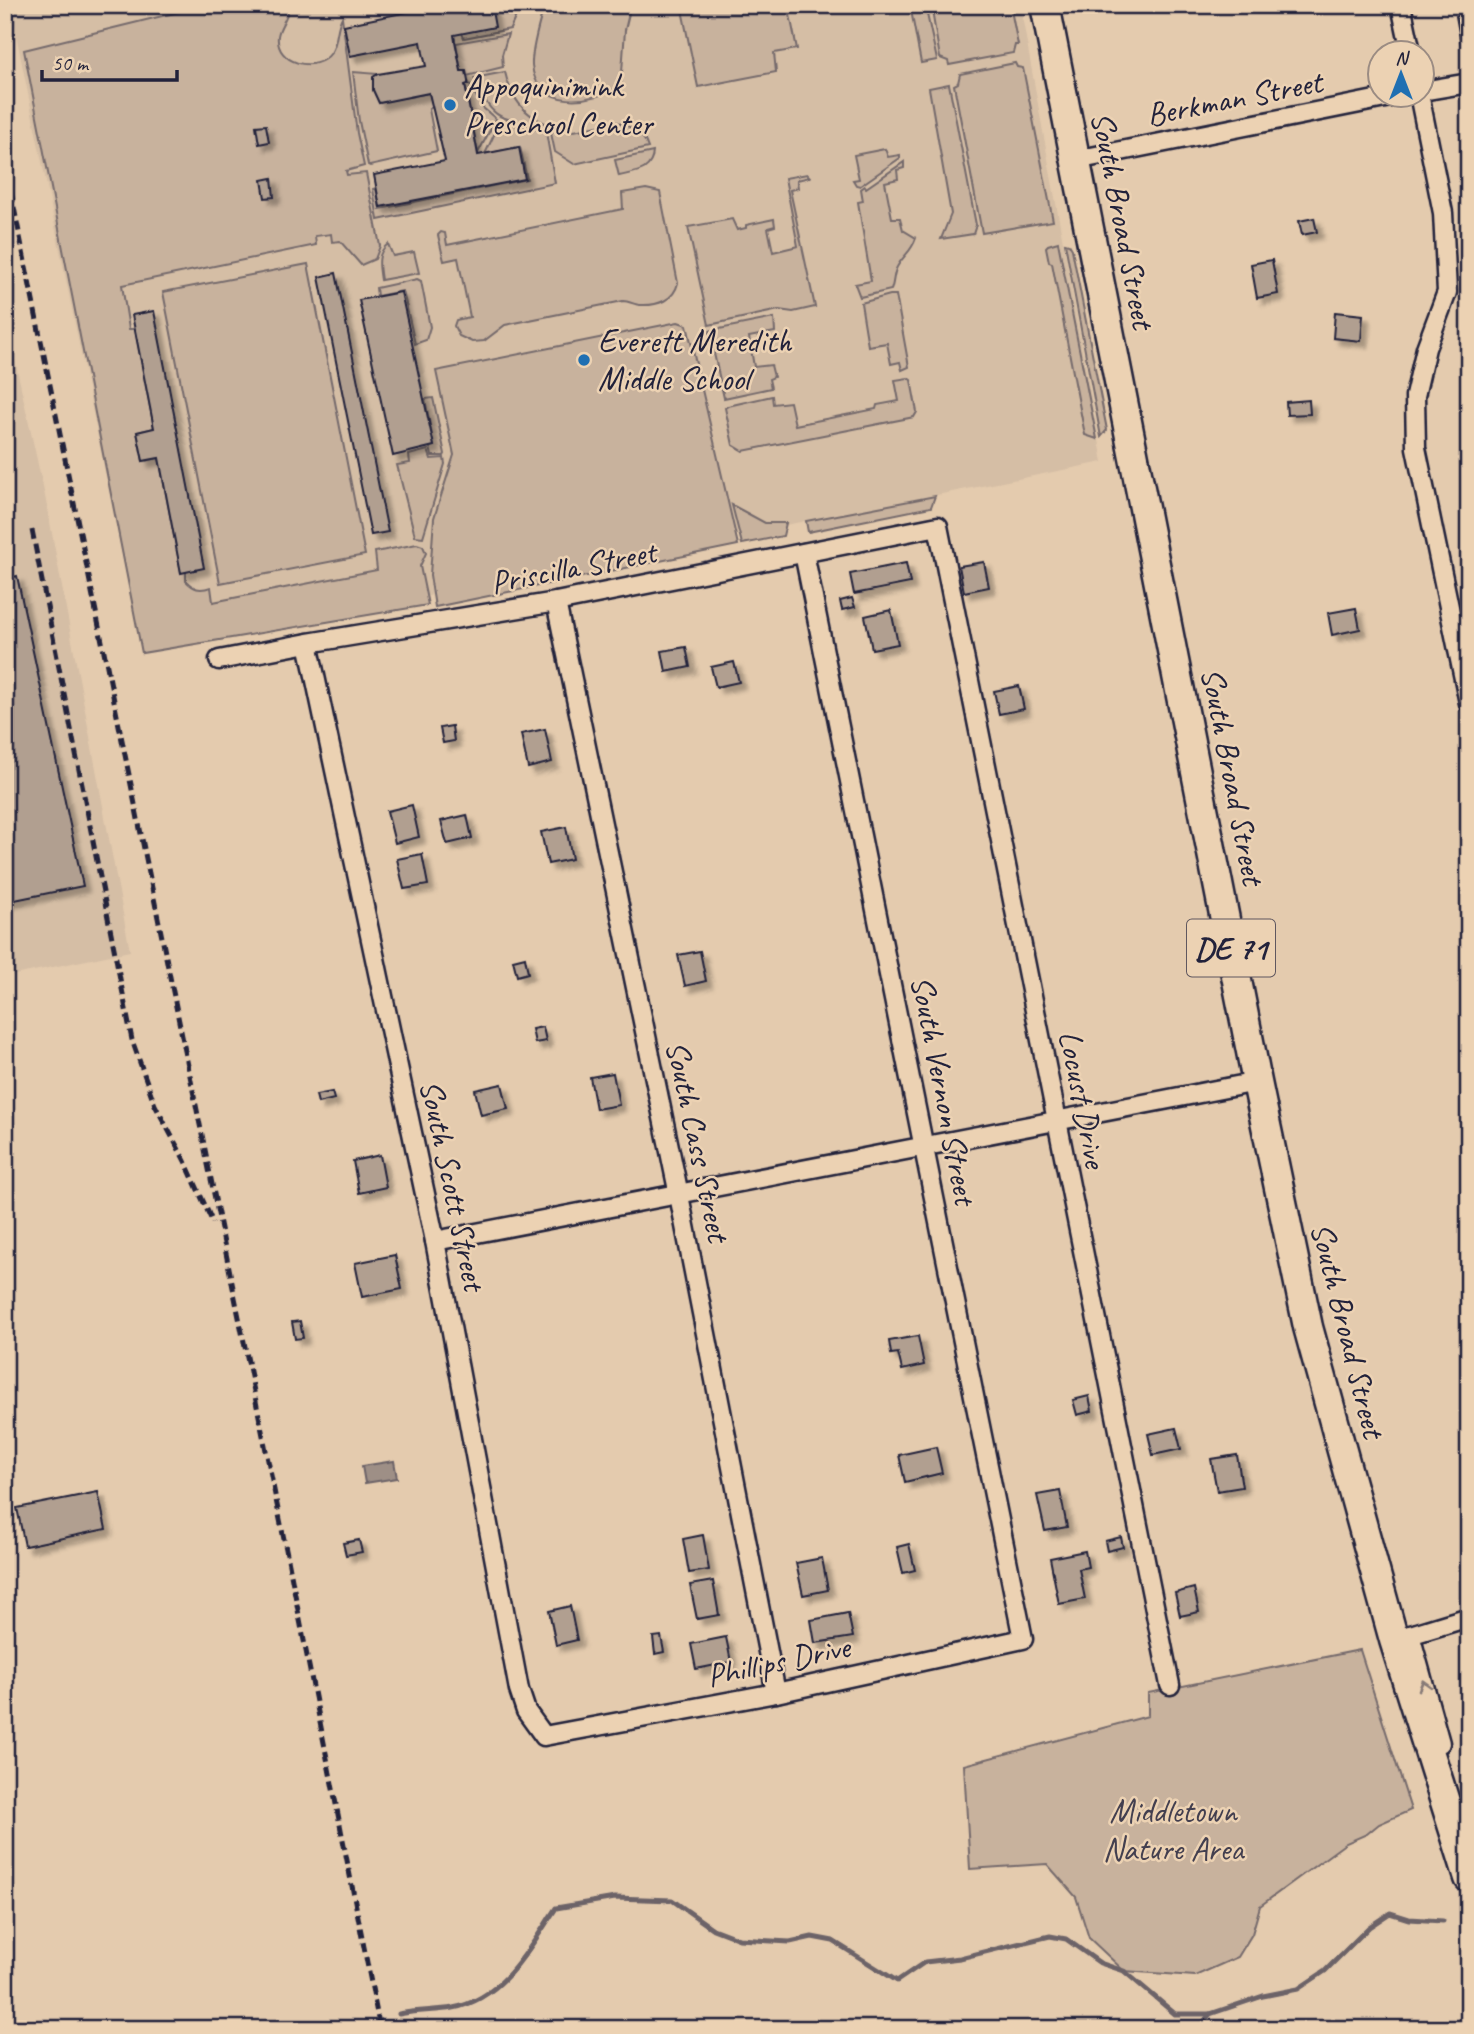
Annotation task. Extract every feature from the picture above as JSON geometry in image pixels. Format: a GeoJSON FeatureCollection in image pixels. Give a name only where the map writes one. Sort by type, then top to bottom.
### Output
{"type":"FeatureCollection","features":[{"type":"Feature","properties":{"kind":"main road","name":"South Broad Street"},"geometry":{"type":"LineString","coordinates":[[1045,5],[1307,1327],[1402,1637],[1454,1833],[1469,1878]]}},
{"type":"Feature","properties":{"kind":"street"},"geometry":{"type":"LineString","coordinates":[[1401,5],[1408,38]]}},
{"type":"Feature","properties":{"kind":"street"},"geometry":{"type":"LineString","coordinates":[[1436,90],[1469,83]]}},
{"type":"Feature","properties":{"kind":"street","name":"Berkman Street"},"geometry":{"type":"LineString","coordinates":[[1076,160],[1366,102]]}},
{"type":"Feature","properties":{"kind":"street"},"geometry":{"type":"LineString","coordinates":[[1423,108],[1443,213],[1447,292],[1426,348],[1415,396],[1416,448],[1469,703]]}},
{"type":"Feature","properties":{"kind":"street","name":"Priscilla Street"},"geometry":{"type":"LineString","coordinates":[[219,660],[556,602],[938,526]]}},
{"type":"Feature","properties":{"kind":"street","name":"Locust Drive"},"geometry":{"type":"LineString","coordinates":[[938,526],[1170,1685]]}},
{"type":"Feature","properties":{"kind":"street","name":"South Vernon Street"},"geometry":{"type":"LineString","coordinates":[[804,553],[1023,1639]]}},
{"type":"Feature","properties":{"kind":"street","name":"South Cass Street"},"geometry":{"type":"LineString","coordinates":[[556,602],[679,1195],[776,1693]]}},
{"type":"Feature","properties":{"kind":"street","name":"South Scott Street"},"geometry":{"type":"LineString","coordinates":[[308,643],[435,1241],[519,1690],[526,1712],[544,1736]]}},
{"type":"Feature","properties":{"kind":"street"},"geometry":{"type":"LineString","coordinates":[[435,1241],[1257,1082]]}},
{"type":"Feature","properties":{"kind":"street"},"geometry":{"type":"LineString","coordinates":[[1402,1637],[1469,1617]]}},
{"type":"Feature","properties":{"kind":"street","name":"Phillips Drive"},"geometry":{"type":"LineString","coordinates":[[544,1736],[776,1693],[1023,1639]]}},
{"type":"Feature","properties":{"kind":"shaded area","name":"Everett Meredith Middle School"},"geometry":{"type":"Polygon","coordinates":[[[10,5],[1020,5],[1103,462],[142,653],[10,5]]]}},
{"type":"Feature","properties":{"kind":"shaded area"},"geometry":{"type":"Polygon","coordinates":[[[5,315],[45,496],[130,951],[5,977],[5,315]]]}},
{"type":"Feature","properties":{"kind":"shaded area"},"geometry":{"type":"Polygon","coordinates":[[[394,1461],[397,1478],[365,1483],[362,1466],[394,1461]]]}},
{"type":"Feature","properties":{"kind":"green space"},"geometry":{"type":"Polygon","coordinates":[[[207,5],[299,5],[288,10],[278,36],[279,46],[289,59],[307,64],[316,63],[331,53],[342,17],[357,133],[364,166],[346,171],[347,175],[366,173],[380,246],[375,259],[361,265],[340,241],[332,242],[331,234],[315,236],[316,245],[122,285],[129,329],[135,329],[154,428],[137,432],[143,461],[159,458],[181,572],[186,572],[186,581],[194,587],[211,587],[213,602],[377,570],[375,552],[417,544],[423,546],[426,553],[420,566],[428,605],[142,653],[24,50],[207,5]]]}},
{"type":"Feature","properties":{"kind":"green space"},"geometry":{"type":"Polygon","coordinates":[[[491,5],[521,5],[510,29],[464,38],[462,33],[491,5]]]}},
{"type":"Feature","properties":{"kind":"green space"},"geometry":{"type":"Polygon","coordinates":[[[544,5],[631,5],[625,30],[621,86],[582,99],[555,96],[544,90],[536,80],[532,59],[544,5]]]}},
{"type":"Feature","properties":{"kind":"green space"},"geometry":{"type":"Polygon","coordinates":[[[681,5],[788,5],[797,49],[774,53],[776,72],[698,87],[681,5]]]}},
{"type":"Feature","properties":{"kind":"green space"},"geometry":{"type":"Polygon","coordinates":[[[910,5],[925,5],[937,60],[921,63],[910,5]]]}},
{"type":"Feature","properties":{"kind":"green space"},"geometry":{"type":"Polygon","coordinates":[[[931,5],[1010,5],[1018,45],[1015,45],[1013,53],[949,65],[948,61],[940,58],[931,5]]]}},
{"type":"Feature","properties":{"kind":"green space"},"geometry":{"type":"Polygon","coordinates":[[[508,34],[502,55],[503,67],[467,76],[461,71],[456,43],[508,34]]]}},
{"type":"Feature","properties":{"kind":"green space"},"geometry":{"type":"Polygon","coordinates":[[[1015,63],[1017,67],[1023,68],[1053,221],[982,233],[954,85],[958,83],[960,74],[1015,63]]]}},
{"type":"Feature","properties":{"kind":"green space"},"geometry":{"type":"Polygon","coordinates":[[[353,72],[378,74],[373,78],[373,90],[379,102],[429,93],[433,107],[429,109],[437,151],[368,165],[353,72]]]}},
{"type":"Feature","properties":{"kind":"green space"},"geometry":{"type":"Polygon","coordinates":[[[505,72],[519,103],[545,123],[541,125],[505,118],[498,115],[486,102],[474,78],[505,72]]]}},
{"type":"Feature","properties":{"kind":"green space"},"geometry":{"type":"Polygon","coordinates":[[[468,81],[482,107],[496,119],[478,153],[465,85],[468,81]]]}},
{"type":"Feature","properties":{"kind":"green space"},"geometry":{"type":"Polygon","coordinates":[[[949,84],[976,225],[973,234],[941,239],[951,214],[929,88],[949,84]]]}},
{"type":"Feature","properties":{"kind":"green space"},"geometry":{"type":"Polygon","coordinates":[[[500,122],[543,129],[546,132],[555,183],[378,220],[373,189],[376,188],[380,209],[527,179],[520,147],[485,154],[500,122]]]}},
{"type":"Feature","properties":{"kind":"green space"},"geometry":{"type":"Polygon","coordinates":[[[617,122],[636,131],[648,148],[574,164],[555,152],[551,133],[556,127],[574,131],[617,122]]]}},
{"type":"Feature","properties":{"kind":"green space"},"geometry":{"type":"Polygon","coordinates":[[[885,149],[888,157],[900,155],[900,158],[860,186],[856,185],[853,180],[859,179],[854,155],[885,149]]]}},
{"type":"Feature","properties":{"kind":"green space"},"geometry":{"type":"Polygon","coordinates":[[[653,152],[650,164],[646,167],[619,176],[615,160],[653,152]]]}},
{"type":"Feature","properties":{"kind":"green space"},"geometry":{"type":"Polygon","coordinates":[[[904,162],[904,168],[897,170],[898,179],[885,182],[892,218],[900,218],[903,230],[916,238],[897,267],[891,290],[860,297],[855,284],[871,281],[858,202],[863,201],[861,189],[904,162]]]}},
{"type":"Feature","properties":{"kind":"green space"},"geometry":{"type":"Polygon","coordinates":[[[807,174],[810,177],[797,180],[798,188],[790,190],[815,307],[793,312],[779,310],[709,325],[688,227],[732,219],[737,230],[746,228],[746,225],[774,219],[775,226],[768,228],[773,252],[798,246],[785,178],[807,174]]]}},
{"type":"Feature","properties":{"kind":"green space"},"geometry":{"type":"Polygon","coordinates":[[[646,189],[660,192],[678,283],[669,298],[647,305],[623,301],[505,325],[484,341],[472,342],[459,336],[454,326],[456,320],[470,317],[458,258],[444,261],[438,235],[441,232],[445,233],[447,245],[623,209],[622,193],[646,189]]]}},
{"type":"Feature","properties":{"kind":"green space"},"geometry":{"type":"Polygon","coordinates":[[[1058,242],[1097,439],[1085,435],[1052,263],[1049,262],[1046,247],[1058,242]]]}},
{"type":"Feature","properties":{"kind":"green space"},"geometry":{"type":"Polygon","coordinates":[[[1065,243],[1072,249],[1107,430],[1101,437],[1065,243]]]}},
{"type":"Feature","properties":{"kind":"green space"},"geometry":{"type":"Polygon","coordinates":[[[388,244],[393,256],[414,252],[419,273],[381,280],[380,256],[388,244]]]}},
{"type":"Feature","properties":{"kind":"green space"},"geometry":{"type":"Polygon","coordinates":[[[308,264],[365,555],[220,583],[163,292],[308,264]]]}},
{"type":"Feature","properties":{"kind":"green space"},"geometry":{"type":"Polygon","coordinates":[[[417,279],[421,281],[430,327],[426,340],[415,344],[403,291],[377,296],[376,288],[417,279]]]}},
{"type":"Feature","properties":{"kind":"green space"},"geometry":{"type":"Polygon","coordinates":[[[896,295],[909,367],[902,370],[900,362],[891,364],[887,343],[868,346],[861,303],[896,295]]]}},
{"type":"Feature","properties":{"kind":"green space"},"geometry":{"type":"Polygon","coordinates":[[[774,318],[775,332],[749,337],[754,367],[771,365],[774,377],[769,379],[771,388],[724,398],[709,331],[774,318]]]}},
{"type":"Feature","properties":{"kind":"green space"},"geometry":{"type":"Polygon","coordinates":[[[678,322],[687,325],[738,545],[435,607],[430,575],[434,518],[454,455],[436,371],[678,322]]]}},
{"type":"Feature","properties":{"kind":"green space"},"geometry":{"type":"Polygon","coordinates":[[[895,380],[911,380],[917,412],[914,417],[743,451],[733,445],[725,408],[728,406],[772,396],[773,404],[790,402],[795,425],[876,409],[877,405],[899,401],[895,380]]]}},
{"type":"Feature","properties":{"kind":"green space"},"geometry":{"type":"Polygon","coordinates":[[[433,398],[444,456],[432,456],[430,447],[434,446],[425,399],[433,398]]]}},
{"type":"Feature","properties":{"kind":"green space"},"geometry":{"type":"Polygon","coordinates":[[[428,450],[431,459],[444,458],[445,464],[423,537],[415,536],[397,465],[410,463],[409,455],[428,450]]]}},
{"type":"Feature","properties":{"kind":"green space"},"geometry":{"type":"Polygon","coordinates":[[[935,496],[931,507],[808,532],[806,521],[935,496]]]}},
{"type":"Feature","properties":{"kind":"green space"},"geometry":{"type":"Polygon","coordinates":[[[732,505],[765,523],[786,523],[783,536],[742,544],[732,505]]]}},
{"type":"Feature","properties":{"kind":"green space","name":"Middletown Nature Area"},"geometry":{"type":"Polygon","coordinates":[[[1360,1650],[1411,1810],[1346,1843],[1260,1906],[1252,1934],[1238,1957],[1195,1976],[1124,1971],[1089,1938],[1076,1897],[1047,1864],[970,1869],[964,1765],[1148,1716],[1148,1693],[1360,1650]]]}},
{"type":"Feature","properties":{"kind":"building","name":"Appoquinimink Preschool Center"},"geometry":{"type":"Polygon","coordinates":[[[441,5],[491,5],[495,27],[454,35],[455,41],[461,71],[466,71],[468,84],[465,85],[478,155],[519,147],[525,179],[380,207],[374,175],[445,161],[429,93],[379,103],[373,90],[373,77],[378,74],[426,66],[421,42],[350,56],[344,25],[441,5]]]}},
{"type":"Feature","properties":{"kind":"building"},"geometry":{"type":"Polygon","coordinates":[[[1469,14],[1469,43],[1461,44],[1456,16],[1469,14]]]}},
{"type":"Feature","properties":{"kind":"building"},"geometry":{"type":"Polygon","coordinates":[[[266,125],[269,142],[259,144],[256,126],[266,125]]]}},
{"type":"Feature","properties":{"kind":"building"},"geometry":{"type":"Polygon","coordinates":[[[272,178],[274,197],[265,198],[262,180],[272,178]]]}},
{"type":"Feature","properties":{"kind":"building"},"geometry":{"type":"Polygon","coordinates":[[[1314,218],[1317,232],[1302,235],[1299,221],[1314,218]]]}},
{"type":"Feature","properties":{"kind":"building"},"geometry":{"type":"Polygon","coordinates":[[[1272,260],[1278,294],[1257,298],[1251,264],[1272,260]]]}},
{"type":"Feature","properties":{"kind":"building"},"geometry":{"type":"Polygon","coordinates":[[[336,273],[388,532],[371,535],[319,277],[336,273]]]}},
{"type":"Feature","properties":{"kind":"building"},"geometry":{"type":"Polygon","coordinates":[[[401,292],[434,446],[393,456],[359,300],[401,292]]]}},
{"type":"Feature","properties":{"kind":"building"},"geometry":{"type":"Polygon","coordinates":[[[154,311],[204,568],[181,573],[159,458],[143,461],[137,432],[154,428],[132,315],[154,311]]]}},
{"type":"Feature","properties":{"kind":"building"},"geometry":{"type":"Polygon","coordinates":[[[1335,312],[1363,315],[1361,341],[1333,338],[1335,312]]]}},
{"type":"Feature","properties":{"kind":"building"},"geometry":{"type":"Polygon","coordinates":[[[1309,400],[1310,414],[1287,415],[1286,402],[1309,400]]]}},
{"type":"Feature","properties":{"kind":"building"},"geometry":{"type":"Polygon","coordinates":[[[984,562],[989,587],[964,592],[959,566],[984,562]]]}},
{"type":"Feature","properties":{"kind":"building"},"geometry":{"type":"Polygon","coordinates":[[[906,563],[910,583],[854,594],[850,574],[906,563]]]}},
{"type":"Feature","properties":{"kind":"building"},"geometry":{"type":"Polygon","coordinates":[[[17,576],[83,886],[5,902],[5,579],[17,576]]]}},
{"type":"Feature","properties":{"kind":"building"},"geometry":{"type":"Polygon","coordinates":[[[852,598],[855,607],[842,610],[840,601],[852,598]]]}},
{"type":"Feature","properties":{"kind":"building"},"geometry":{"type":"Polygon","coordinates":[[[1356,608],[1360,629],[1332,635],[1328,613],[1356,608]]]}},
{"type":"Feature","properties":{"kind":"building"},"geometry":{"type":"Polygon","coordinates":[[[891,610],[898,644],[872,649],[865,616],[891,610]]]}},
{"type":"Feature","properties":{"kind":"building"},"geometry":{"type":"Polygon","coordinates":[[[686,647],[690,667],[666,672],[662,651],[686,647]]]}},
{"type":"Feature","properties":{"kind":"building"},"geometry":{"type":"Polygon","coordinates":[[[734,662],[739,682],[716,687],[711,667],[734,662]]]}},
{"type":"Feature","properties":{"kind":"building"},"geometry":{"type":"Polygon","coordinates":[[[1019,686],[1024,709],[999,714],[994,691],[1019,686]]]}},
{"type":"Feature","properties":{"kind":"building"},"geometry":{"type":"Polygon","coordinates":[[[452,726],[454,741],[443,743],[440,728],[452,726]]]}},
{"type":"Feature","properties":{"kind":"building"},"geometry":{"type":"Polygon","coordinates":[[[545,729],[552,762],[528,768],[521,734],[545,729]]]}},
{"type":"Feature","properties":{"kind":"building"},"geometry":{"type":"Polygon","coordinates":[[[412,805],[419,837],[395,843],[387,811],[412,805]]]}},
{"type":"Feature","properties":{"kind":"building"},"geometry":{"type":"Polygon","coordinates":[[[467,815],[472,838],[447,844],[441,821],[467,815]]]}},
{"type":"Feature","properties":{"kind":"building"},"geometry":{"type":"Polygon","coordinates":[[[566,827],[572,859],[548,864],[541,832],[566,827]]]}},
{"type":"Feature","properties":{"kind":"building"},"geometry":{"type":"Polygon","coordinates":[[[422,854],[428,885],[404,889],[397,859],[422,854]]]}},
{"type":"Feature","properties":{"kind":"building"},"geometry":{"type":"Polygon","coordinates":[[[700,951],[706,981],[685,986],[678,955],[700,951]]]}},
{"type":"Feature","properties":{"kind":"building"},"geometry":{"type":"Polygon","coordinates":[[[525,957],[528,973],[517,976],[513,960],[525,957]]]}},
{"type":"Feature","properties":{"kind":"building"},"geometry":{"type":"Polygon","coordinates":[[[543,1027],[546,1041],[535,1043],[532,1029],[543,1027]]]}},
{"type":"Feature","properties":{"kind":"building"},"geometry":{"type":"Polygon","coordinates":[[[613,1073],[619,1105],[596,1109],[590,1077],[613,1073]]]}},
{"type":"Feature","properties":{"kind":"building"},"geometry":{"type":"Polygon","coordinates":[[[502,1084],[508,1109],[481,1115],[475,1090],[502,1084]]]}},
{"type":"Feature","properties":{"kind":"building"},"geometry":{"type":"Polygon","coordinates":[[[332,1092],[334,1099],[318,1103],[316,1095],[332,1092]]]}},
{"type":"Feature","properties":{"kind":"building"},"geometry":{"type":"Polygon","coordinates":[[[380,1155],[386,1187],[359,1193],[353,1161],[380,1155]]]}},
{"type":"Feature","properties":{"kind":"building"},"geometry":{"type":"Polygon","coordinates":[[[395,1255],[402,1289],[362,1297],[355,1263],[395,1255]]]}},
{"type":"Feature","properties":{"kind":"building"},"geometry":{"type":"Polygon","coordinates":[[[300,1321],[303,1338],[295,1339],[292,1322],[300,1321]]]}},
{"type":"Feature","properties":{"kind":"building"},"geometry":{"type":"Polygon","coordinates":[[[918,1336],[924,1365],[902,1370],[898,1353],[891,1354],[889,1341],[918,1336]]]}},
{"type":"Feature","properties":{"kind":"building"},"geometry":{"type":"Polygon","coordinates":[[[1089,1396],[1092,1411],[1077,1415],[1073,1400],[1089,1396]]]}},
{"type":"Feature","properties":{"kind":"building"},"geometry":{"type":"Polygon","coordinates":[[[1176,1428],[1181,1449],[1153,1455],[1148,1434],[1176,1428]]]}},
{"type":"Feature","properties":{"kind":"building"},"geometry":{"type":"Polygon","coordinates":[[[936,1447],[942,1473],[905,1482],[899,1455],[936,1447]]]}},
{"type":"Feature","properties":{"kind":"building"},"geometry":{"type":"Polygon","coordinates":[[[1237,1455],[1242,1487],[1217,1491],[1211,1459],[1237,1455]]]}},
{"type":"Feature","properties":{"kind":"building"},"geometry":{"type":"Polygon","coordinates":[[[1060,1491],[1067,1527],[1045,1531],[1037,1495],[1060,1491]]]}},
{"type":"Feature","properties":{"kind":"building"},"geometry":{"type":"Polygon","coordinates":[[[98,1492],[106,1529],[25,1546],[17,1508],[98,1492]]]}},
{"type":"Feature","properties":{"kind":"building"},"geometry":{"type":"Polygon","coordinates":[[[703,1535],[709,1570],[689,1573],[683,1539],[703,1535]]]}},
{"type":"Feature","properties":{"kind":"building"},"geometry":{"type":"Polygon","coordinates":[[[1121,1537],[1123,1547],[1107,1551],[1105,1541],[1121,1537]]]}},
{"type":"Feature","properties":{"kind":"building"},"geometry":{"type":"Polygon","coordinates":[[[359,1540],[362,1552],[346,1555],[343,1543],[359,1540]]]}},
{"type":"Feature","properties":{"kind":"building"},"geometry":{"type":"Polygon","coordinates":[[[909,1544],[915,1570],[903,1573],[897,1547],[909,1544]]]}},
{"type":"Feature","properties":{"kind":"building"},"geometry":{"type":"Polygon","coordinates":[[[1085,1551],[1088,1567],[1079,1569],[1085,1599],[1059,1604],[1050,1558],[1085,1551]]]}},
{"type":"Feature","properties":{"kind":"building"},"geometry":{"type":"Polygon","coordinates":[[[822,1558],[828,1590],[803,1595],[796,1563],[822,1558]]]}},
{"type":"Feature","properties":{"kind":"building"},"geometry":{"type":"Polygon","coordinates":[[[713,1581],[719,1615],[697,1619],[690,1585],[713,1581]]]}},
{"type":"Feature","properties":{"kind":"building"},"geometry":{"type":"Polygon","coordinates":[[[1194,1588],[1199,1612],[1180,1616],[1175,1593],[1194,1588]]]}},
{"type":"Feature","properties":{"kind":"building"},"geometry":{"type":"Polygon","coordinates":[[[570,1606],[577,1640],[556,1645],[549,1611],[570,1606]]]}},
{"type":"Feature","properties":{"kind":"building"},"geometry":{"type":"Polygon","coordinates":[[[848,1613],[853,1637],[815,1643],[811,1620],[848,1613]]]}},
{"type":"Feature","properties":{"kind":"building"},"geometry":{"type":"Polygon","coordinates":[[[661,1636],[664,1652],[655,1654],[653,1637],[661,1636]]]}},
{"type":"Feature","properties":{"kind":"building"},"geometry":{"type":"Polygon","coordinates":[[[726,1637],[731,1662],[696,1669],[691,1644],[726,1637]]]}},
{"type":"Feature","properties":{"kind":"waterway"},"geometry":{"type":"LineString","coordinates":[[399,2014],[453,2008],[487,1994],[514,1969],[556,1908],[615,1898],[672,1900],[713,1929],[739,1939],[790,1942],[812,1937],[833,1941],[897,1981],[925,1962],[960,1958],[1050,1936],[1066,1939],[1100,1963],[1124,1971],[1175,2014],[1210,2014],[1263,1996],[1298,1989],[1325,1971],[1369,1927],[1390,1913],[1409,1919],[1443,1921]]}},
{"type":"Feature","properties":{"kind":"waterway"},"geometry":{"type":"LineString","coordinates":[[1198,2029],[1210,2014]]}},
{"type":"Feature","properties":{"kind":"waterway"},"geometry":{"type":"LineString","coordinates":[[316,2029],[328,2023],[364,2025]]}},
{"type":"Feature","properties":{"kind":"railway"},"geometry":{"type":"LineString","coordinates":[[5,163],[289,1564],[380,2029]]}},
{"type":"Feature","properties":{"kind":"railway"},"geometry":{"type":"LineString","coordinates":[[32,530],[132,1040],[155,1105],[185,1161],[213,1223]]}},
{"type":"Feature","properties":{"kind":"place","name":"Appoquinimink Preschool Center"},"geometry":{"type":"Point","coordinates":[450,105]}},
{"type":"Feature","properties":{"kind":"place","name":"Everett Meredith Middle School"},"geometry":{"type":"Point","coordinates":[584,360]}}]}
